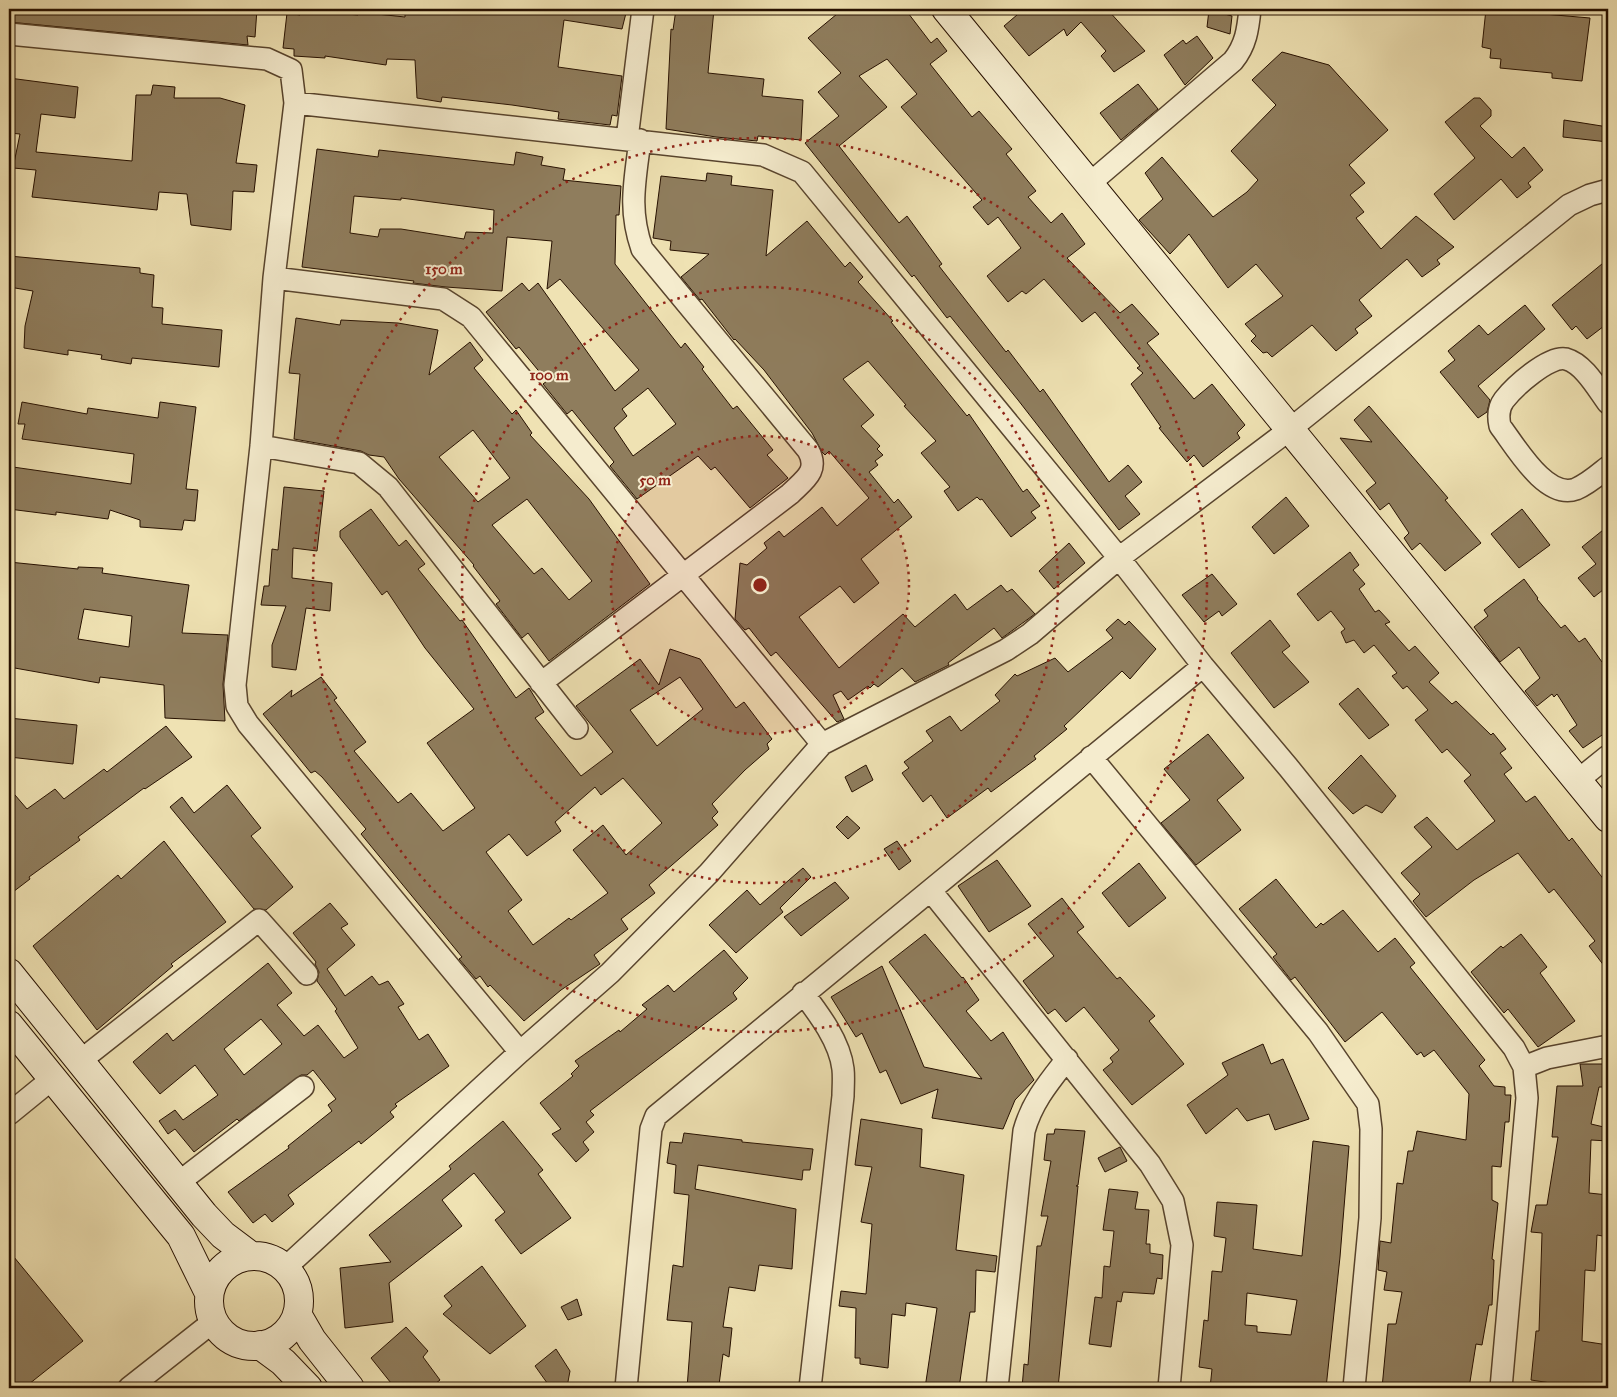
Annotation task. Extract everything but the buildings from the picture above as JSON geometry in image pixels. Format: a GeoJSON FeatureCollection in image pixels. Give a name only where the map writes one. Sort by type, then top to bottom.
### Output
{"type":"FeatureCollection","features":[{"type":"Feature","properties":{"kind":"main road"},"geometry":{"type":"LineString","coordinates":[[946,9],[1608,818]]}},
{"type":"Feature","properties":{"kind":"main road"},"geometry":{"type":"LineString","coordinates":[[9,973],[223,1235],[251,1256]]}},
{"type":"Feature","properties":{"kind":"main road"},"geometry":{"type":"LineString","coordinates":[[9,1025],[181,1236],[209,1293]]}},
{"type":"Feature","properties":{"kind":"main road"},"geometry":{"type":"LineString","coordinates":[[297,1314],[283,1335],[273,1342],[260,1345],[246,1345],[233,1341],[222,1332],[214,1321],[209,1303],[209,1293],[214,1279],[224,1267],[236,1259],[251,1256],[269,1259],[285,1268],[297,1290],[297,1314],[312,1340],[350,1388]]}},
{"type":"Feature","properties":{"kind":"main road"},"geometry":{"type":"LineString","coordinates":[[260,1345],[283,1362],[308,1388]]}},
{"type":"Feature","properties":{"kind":"street"},"geometry":{"type":"LineString","coordinates":[[541,683],[790,494],[812,469],[814,460],[808,450],[642,249],[634,226],[632,197],[643,9]]}},
{"type":"Feature","properties":{"kind":"street"},"geometry":{"type":"LineString","coordinates":[[1089,184],[1233,61],[1242,50],[1247,34],[1250,9]]}},
{"type":"Feature","properties":{"kind":"street"},"geometry":{"type":"LineString","coordinates":[[9,34],[267,59],[291,70],[295,103],[274,278],[261,446],[235,685],[237,706],[248,724],[520,1052]]}},
{"type":"Feature","properties":{"kind":"street"},"geometry":{"type":"LineString","coordinates":[[295,103],[763,156],[802,172],[1119,558],[1203,666],[1288,767],[1514,1048],[1524,1067],[1527,1098],[1501,1388]]}},
{"type":"Feature","properties":{"kind":"street"},"geometry":{"type":"LineString","coordinates":[[285,1268],[520,1052],[610,973],[709,873],[822,744],[1006,650],[1030,634],[1119,558],[1289,430],[1569,205],[1590,194],[1608,190]]}},
{"type":"Feature","properties":{"kind":"street"},"geometry":{"type":"LineString","coordinates":[[274,278],[443,299],[460,308],[471,317],[822,744]]}},
{"type":"Feature","properties":{"kind":"street"},"geometry":{"type":"LineString","coordinates":[[1608,403],[1579,365],[1567,359],[1556,358],[1543,365],[1504,401],[1498,415],[1500,426],[1545,483],[1558,491],[1574,490],[1589,482],[1608,467]]}},
{"type":"Feature","properties":{"kind":"street"},"geometry":{"type":"LineString","coordinates":[[261,446],[359,463],[374,473],[388,486],[577,728]]}},
{"type":"Feature","properties":{"kind":"street"},"geometry":{"type":"LineString","coordinates":[[626,1388],[651,1129],[656,1116],[803,993],[931,891],[1091,756],[1203,666]]}},
{"type":"Feature","properties":{"kind":"street"},"geometry":{"type":"LineString","coordinates":[[1091,756],[1318,1032],[1368,1104],[1371,1129],[1370,1218],[1354,1388]]}},
{"type":"Feature","properties":{"kind":"street"},"geometry":{"type":"LineString","coordinates":[[1577,781],[1608,756]]}},
{"type":"Feature","properties":{"kind":"street"},"geometry":{"type":"LineString","coordinates":[[931,891],[1150,1164],[1173,1201],[1182,1245],[1169,1388]]}},
{"type":"Feature","properties":{"kind":"street"},"geometry":{"type":"LineString","coordinates":[[80,1060],[259,920],[307,974]]}},
{"type":"Feature","properties":{"kind":"street"},"geometry":{"type":"LineString","coordinates":[[803,993],[819,1014],[837,1048],[843,1069],[843,1096],[810,1388]]}},
{"type":"Feature","properties":{"kind":"street"},"geometry":{"type":"LineString","coordinates":[[1524,1067],[1547,1058],[1608,1046]]}},
{"type":"Feature","properties":{"kind":"street"},"geometry":{"type":"LineString","coordinates":[[997,1388],[1024,1131],[1029,1114],[1039,1095],[1067,1060]]}},
{"type":"Feature","properties":{"kind":"street"},"geometry":{"type":"LineString","coordinates":[[9,1114],[52,1079]]}},
{"type":"Feature","properties":{"kind":"street"},"geometry":{"type":"LineString","coordinates":[[178,1182],[303,1087]]}},
{"type":"Feature","properties":{"kind":"street"},"geometry":{"type":"LineString","coordinates":[[129,1388],[214,1321]]}}]}
